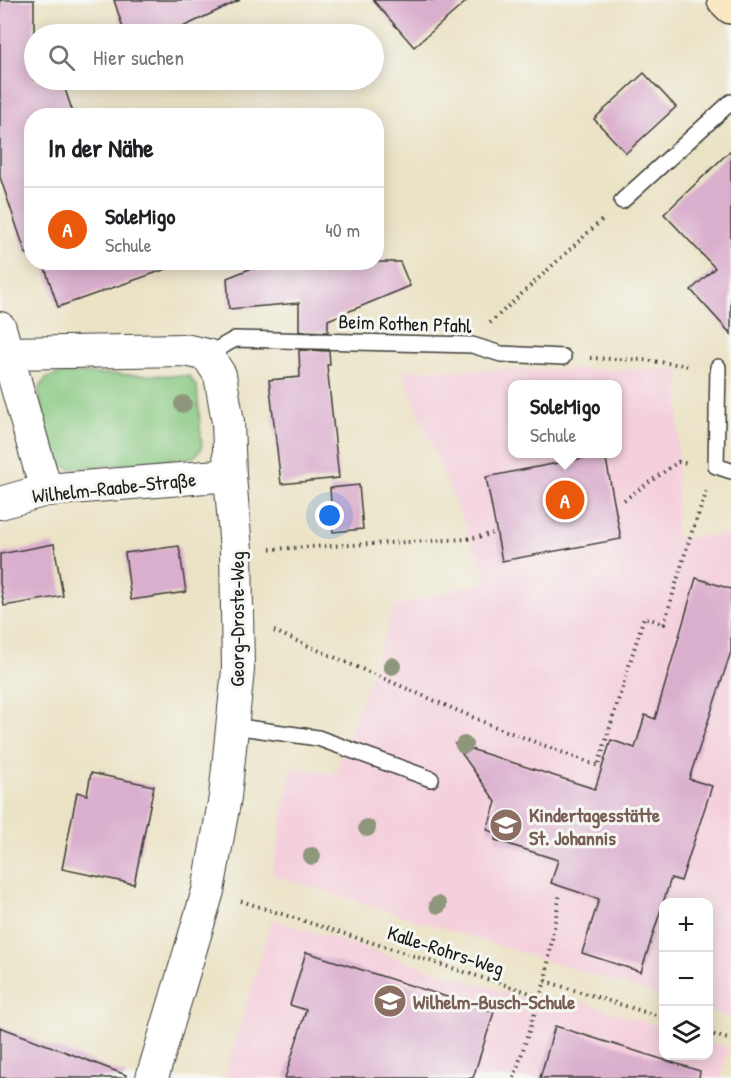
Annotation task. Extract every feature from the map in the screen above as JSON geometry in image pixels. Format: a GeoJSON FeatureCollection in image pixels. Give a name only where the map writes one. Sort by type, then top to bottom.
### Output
{"type":"FeatureCollection","features":[{"type":"Feature","properties":{"kind":"main road"},"geometry":{"type":"LineString","coordinates":[[724,0],[731,8]]}},
{"type":"Feature","properties":{"kind":"street"},"geometry":{"type":"LineString","coordinates":[[46,490],[4,340],[185,350],[207,355]]}},
{"type":"Feature","properties":{"kind":"street","name":"Georg-Droste-Weg"},"geometry":{"type":"LineString","coordinates":[[152,1078],[208,891],[225,796],[238,670],[236,550],[228,422],[220,375],[207,355]]}},
{"type":"Feature","properties":{"kind":"street","name":"Wilhelm-Raabe-Straße"},"geometry":{"type":"LineString","coordinates":[[0,503],[46,490],[230,475]]}},
{"type":"Feature","properties":{"kind":"lane"},"geometry":{"type":"LineString","coordinates":[[622,201],[731,102]]}},
{"type":"Feature","properties":{"kind":"lane","name":"Beim Rothen Pfahl"},"geometry":{"type":"LineString","coordinates":[[207,355],[235,339],[472,345],[501,354],[563,357]]}},
{"type":"Feature","properties":{"kind":"lane"},"geometry":{"type":"LineString","coordinates":[[718,367],[716,466],[731,471]]}},
{"type":"Feature","properties":{"kind":"lane"},"geometry":{"type":"LineString","coordinates":[[233,726],[318,738],[430,779]]}},
{"type":"Feature","properties":{"kind":"path"},"geometry":{"type":"LineString","coordinates":[[472,345],[478,334],[622,201]]}},
{"type":"Feature","properties":{"kind":"path"},"geometry":{"type":"LineString","coordinates":[[563,357],[644,360],[676,365]]}},
{"type":"Feature","properties":{"kind":"path"},"geometry":{"type":"LineString","coordinates":[[624,500],[678,462]]}},
{"type":"Feature","properties":{"kind":"path"},"geometry":{"type":"LineString","coordinates":[[238,615],[472,717],[598,766],[644,618],[664,624],[690,537],[716,466]]}},
{"type":"Feature","properties":{"kind":"path"},"geometry":{"type":"LineString","coordinates":[[236,550],[467,539],[492,534]]}},
{"type":"Feature","properties":{"kind":"path","name":"Kalle-Rohrs-Weg"},"geometry":{"type":"LineString","coordinates":[[208,891],[540,996]]}},
{"type":"Feature","properties":{"kind":"path"},"geometry":{"type":"LineString","coordinates":[[514,1078],[545,981],[560,893]]}},
{"type":"Feature","properties":{"kind":"path"},"geometry":{"type":"LineString","coordinates":[[545,981],[659,1017]]}},
{"type":"Feature","properties":{"kind":"path"},"geometry":{"type":"LineString","coordinates":[[713,1034],[731,1040]]}},
{"type":"Feature","properties":{"kind":"shaded area","name":"Kindertagesstätte St. Johannis"},"geometry":{"type":"Polygon","coordinates":[[[680,369],[676,538],[731,535],[731,1018],[713,1012],[713,898],[659,898],[659,996],[272,875],[291,768],[335,774],[395,606],[487,581],[401,370],[680,369]]]}},
{"type":"Feature","properties":{"kind":"shaded area","name":"Wilhelm-Busch-Schule"},"geometry":{"type":"Polygon","coordinates":[[[272,919],[555,1008],[559,994],[659,1027],[659,1060],[713,1060],[713,1043],[729,1049],[720,1078],[224,1078],[272,919]]]}},
{"type":"Feature","properties":{"kind":"green space"},"geometry":{"type":"Polygon","coordinates":[[[60,373],[189,376],[197,387],[202,448],[194,457],[72,469],[62,465],[55,458],[38,391],[45,379],[60,373]]]}},
{"type":"Feature","properties":{"kind":"building"},"geometry":{"type":"Polygon","coordinates":[[[0,0],[34,0],[34,24],[24,24],[24,90],[65,90],[71,108],[24,108],[24,248],[0,177],[0,0]]]}},
{"type":"Feature","properties":{"kind":"building"},"geometry":{"type":"Polygon","coordinates":[[[114,0],[240,0],[189,24],[122,24],[114,0]]]}},
{"type":"Feature","properties":{"kind":"building"},"geometry":{"type":"Polygon","coordinates":[[[373,0],[468,0],[414,47],[373,0]]]}},
{"type":"Feature","properties":{"kind":"building"},"geometry":{"type":"Polygon","coordinates":[[[644,73],[676,107],[626,153],[594,119],[644,73]]]}},
{"type":"Feature","properties":{"kind":"building"},"geometry":{"type":"Polygon","coordinates":[[[731,150],[731,334],[691,290],[715,268],[664,214],[731,150]]]}},
{"type":"Feature","properties":{"kind":"building"},"geometry":{"type":"Polygon","coordinates":[[[384,262],[400,262],[410,286],[328,320],[328,332],[299,331],[299,303],[229,309],[227,278],[247,270],[384,270],[384,262]]]}},
{"type":"Feature","properties":{"kind":"building"},"geometry":{"type":"Polygon","coordinates":[[[46,270],[163,270],[58,307],[46,270]]]}},
{"type":"Feature","properties":{"kind":"building"},"geometry":{"type":"Polygon","coordinates":[[[299,350],[329,351],[330,365],[327,365],[339,478],[281,484],[269,380],[300,377],[299,350]]]}},
{"type":"Feature","properties":{"kind":"building"},"geometry":{"type":"Polygon","coordinates":[[[584,458],[606,458],[621,539],[502,561],[486,477],[584,458]]]}},
{"type":"Feature","properties":{"kind":"building"},"geometry":{"type":"Polygon","coordinates":[[[359,485],[363,529],[333,532],[330,488],[359,485]]]}},
{"type":"Feature","properties":{"kind":"building"},"geometry":{"type":"Polygon","coordinates":[[[54,544],[63,596],[4,606],[0,583],[0,554],[54,544]]]}},
{"type":"Feature","properties":{"kind":"building"},"geometry":{"type":"Polygon","coordinates":[[[179,546],[186,592],[131,600],[125,553],[179,546]]]}},
{"type":"Feature","properties":{"kind":"building"},"geometry":{"type":"Polygon","coordinates":[[[696,578],[731,589],[731,652],[689,779],[712,786],[681,881],[671,878],[665,898],[659,898],[659,916],[641,972],[582,953],[599,899],[551,883],[558,860],[495,840],[497,833],[487,830],[496,802],[455,744],[595,789],[611,740],[635,748],[645,715],[655,719],[696,578]]]}},
{"type":"Feature","properties":{"kind":"building"},"geometry":{"type":"Polygon","coordinates":[[[91,773],[154,786],[134,884],[62,869],[77,792],[87,795],[91,773]]]}},
{"type":"Feature","properties":{"kind":"building"},"geometry":{"type":"Polygon","coordinates":[[[306,952],[494,1012],[473,1078],[285,1078],[306,1010],[290,1005],[306,952]]]}},
{"type":"Feature","properties":{"kind":"building"},"geometry":{"type":"Polygon","coordinates":[[[555,1026],[700,1071],[699,1078],[540,1078],[555,1026]]]}},
{"type":"Feature","properties":{"kind":"building"},"geometry":{"type":"Polygon","coordinates":[[[0,1027],[126,1075],[125,1078],[0,1078],[0,1027]]]}},
{"type":"Feature","properties":{"kind":"place","name":"SoleMigo"},"geometry":{"type":"Point","coordinates":[565,500]}},
{"type":"Feature","properties":{"kind":"place","name":"Kindertagesstätte St. Johannis"},"geometry":{"type":"Point","coordinates":[506,825]}},
{"type":"Feature","properties":{"kind":"place","name":"Wilhelm-Busch-Schule"},"geometry":{"type":"Point","coordinates":[390,1001]}}]}
